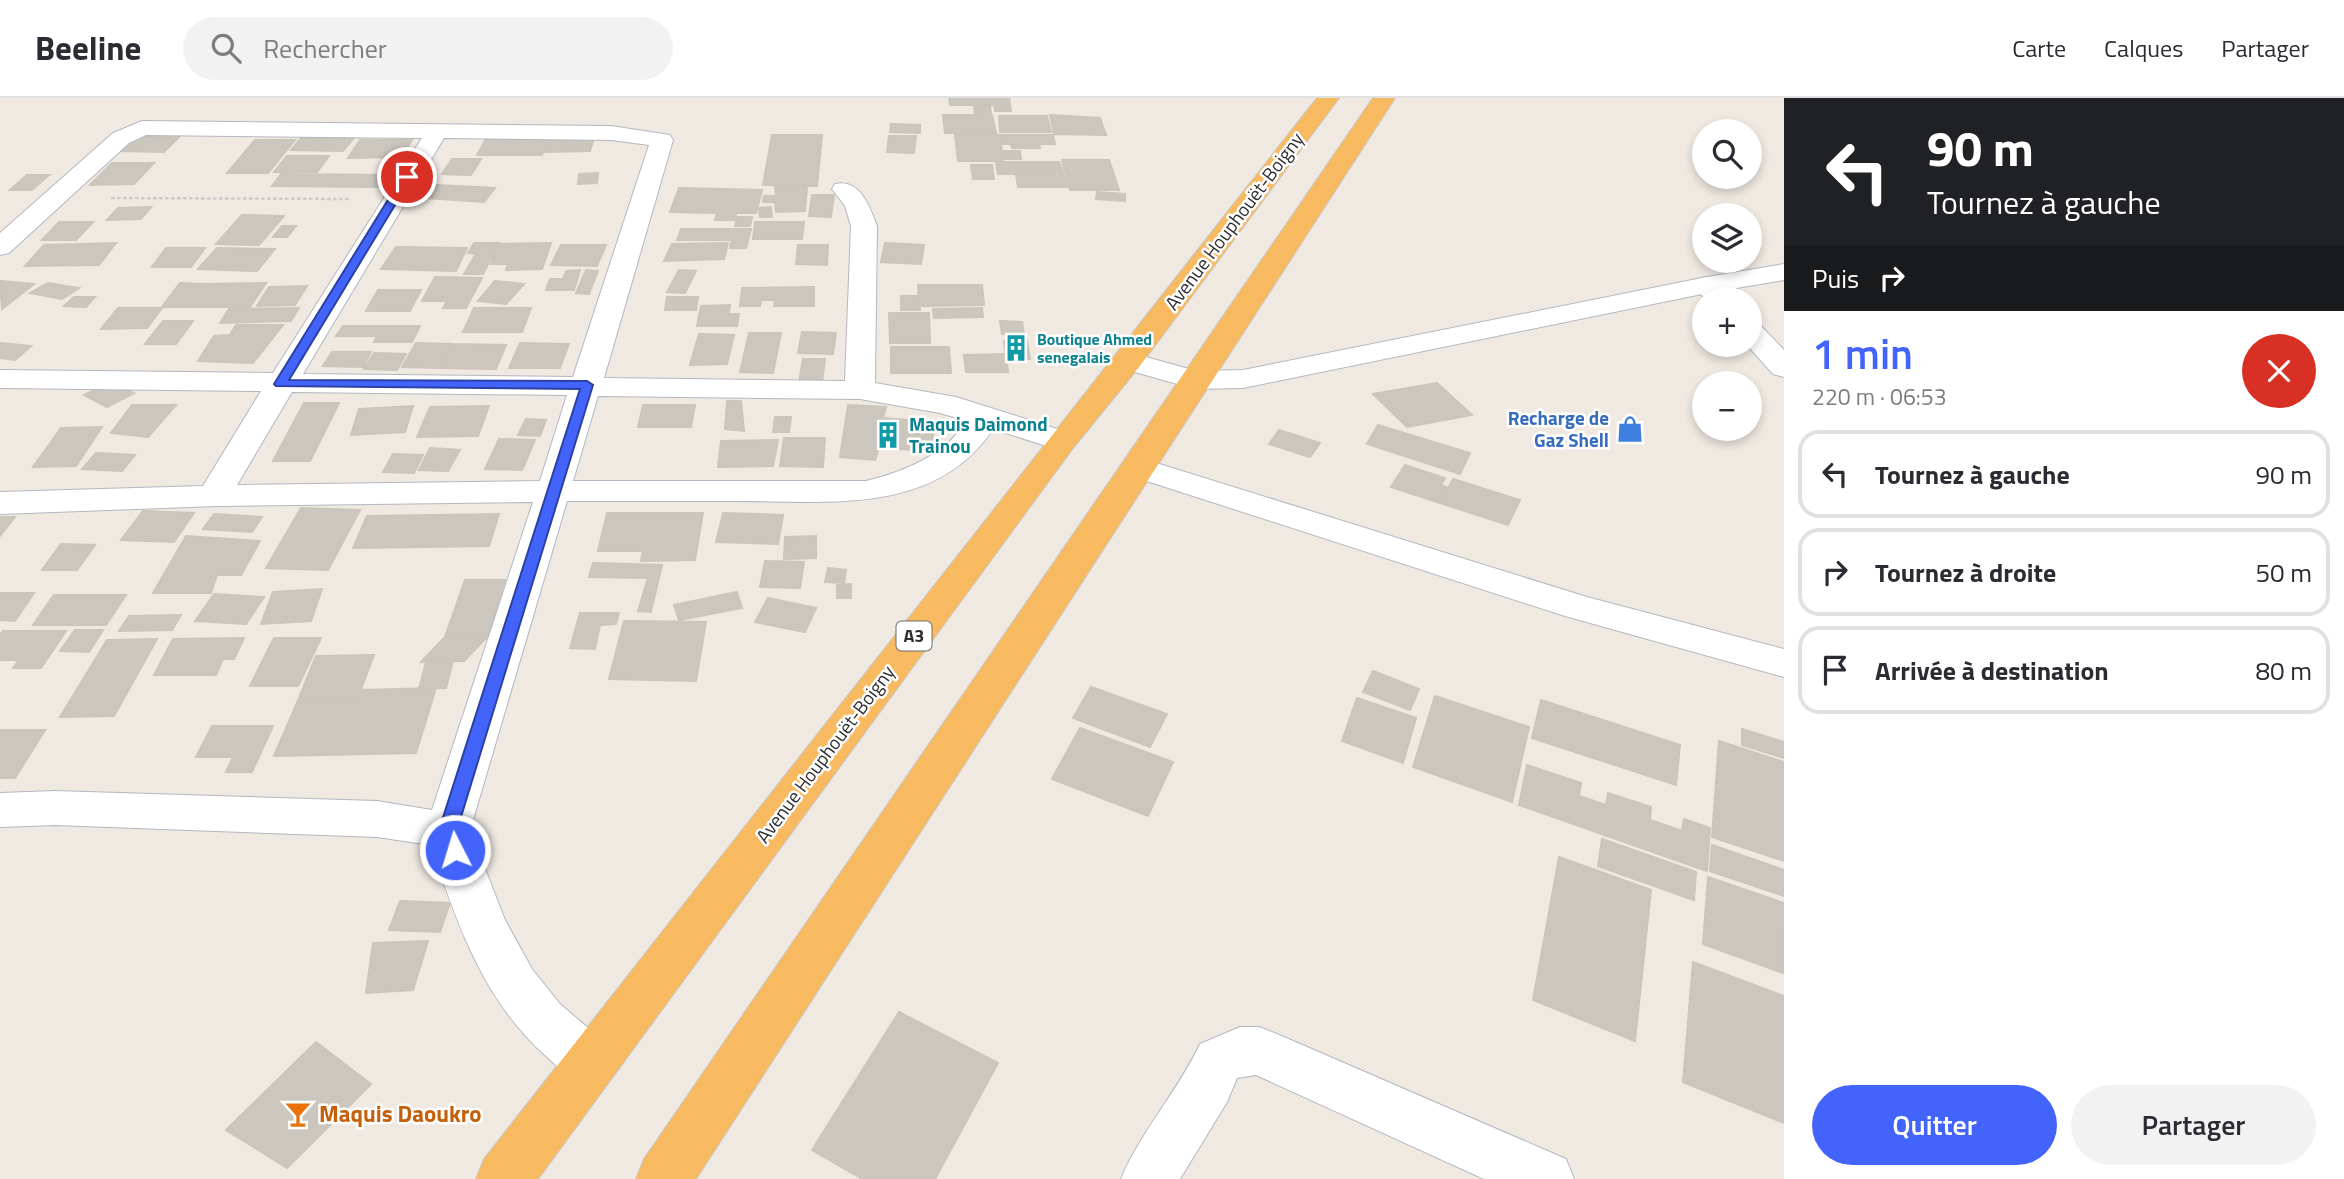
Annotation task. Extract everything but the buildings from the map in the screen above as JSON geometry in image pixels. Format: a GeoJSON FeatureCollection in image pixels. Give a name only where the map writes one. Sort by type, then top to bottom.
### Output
{"type":"FeatureCollection","features":[{"type":"Feature","properties":{"kind":"highway","name":"Avenue Houphouët-Boigny"},"geometry":{"type":"LineString","coordinates":[[504,1179],[1062,441],[1128,360],[1328,98]]}},
{"type":"Feature","properties":{"kind":"highway"},"geometry":{"type":"LineString","coordinates":[[664,1179],[1384,98]]}},
{"type":"Feature","properties":{"kind":"street"},"geometry":{"type":"LineString","coordinates":[[0,247],[121,138],[142,128],[611,134],[662,140],[448,830],[469,891],[497,956],[530,1007],[591,1063]]}},
{"type":"Feature","properties":{"kind":"street"},"geometry":{"type":"LineString","coordinates":[[215,494],[436,132]]}},
{"type":"Feature","properties":{"kind":"street"},"geometry":{"type":"LineString","coordinates":[[844,189],[857,205],[864,226],[860,390]]}},
{"type":"Feature","properties":{"kind":"street"},"geometry":{"type":"LineString","coordinates":[[1731,287],[1784,272]]}},
{"type":"Feature","properties":{"kind":"street"},"geometry":{"type":"LineString","coordinates":[[1128,360],[1195,380],[1243,379],[1692,296]]}},
{"type":"Feature","properties":{"kind":"street"},"geometry":{"type":"LineString","coordinates":[[1762,344],[1784,368]]}},
{"type":"Feature","properties":{"kind":"street"},"geometry":{"type":"LineString","coordinates":[[0,379],[860,390],[909,396],[986,416],[1062,441]]}},
{"type":"Feature","properties":{"kind":"street"},"geometry":{"type":"LineString","coordinates":[[0,503],[215,494],[553,490],[866,491],[905,483],[946,463],[972,439],[986,416]]}},
{"type":"Feature","properties":{"kind":"street"},"geometry":{"type":"LineString","coordinates":[[1137,467],[1578,607],[1784,663]]}},
{"type":"Feature","properties":{"kind":"street"},"geometry":{"type":"LineString","coordinates":[[0,810],[55,808],[377,819],[448,830]]}},
{"type":"Feature","properties":{"kind":"street"},"geometry":{"type":"LineString","coordinates":[[1149,1179],[1208,1084],[1218,1061],[1240,1051],[1259,1051],[1283,1060],[1546,1179]]}},
{"type":"Feature","properties":{"kind":"path"},"geometry":{"type":"LineString","coordinates":[[54,198],[393,199]]}},
{"type":"Feature","properties":{"kind":"place","name":"Boutique Ahmed senegalais"},"geometry":{"type":"Point","coordinates":[1016,348]}},
{"type":"Feature","properties":{"kind":"place","name":"Recharge de Gaz Shell"},"geometry":{"type":"Point","coordinates":[1630,429]}},
{"type":"Feature","properties":{"kind":"place","name":"Maquis Daimond Trainou"},"geometry":{"type":"Point","coordinates":[888,435]}},
{"type":"Feature","properties":{"kind":"place","name":"Maquis Daoukro"},"geometry":{"type":"Point","coordinates":[298,1114]}},
{"type":"Feature","properties":{"kind":"route"},"geometry":{"type":"LineString","coordinates":[[407,177],[280,384],[587,385],[448,830],[455,850]]}}]}
